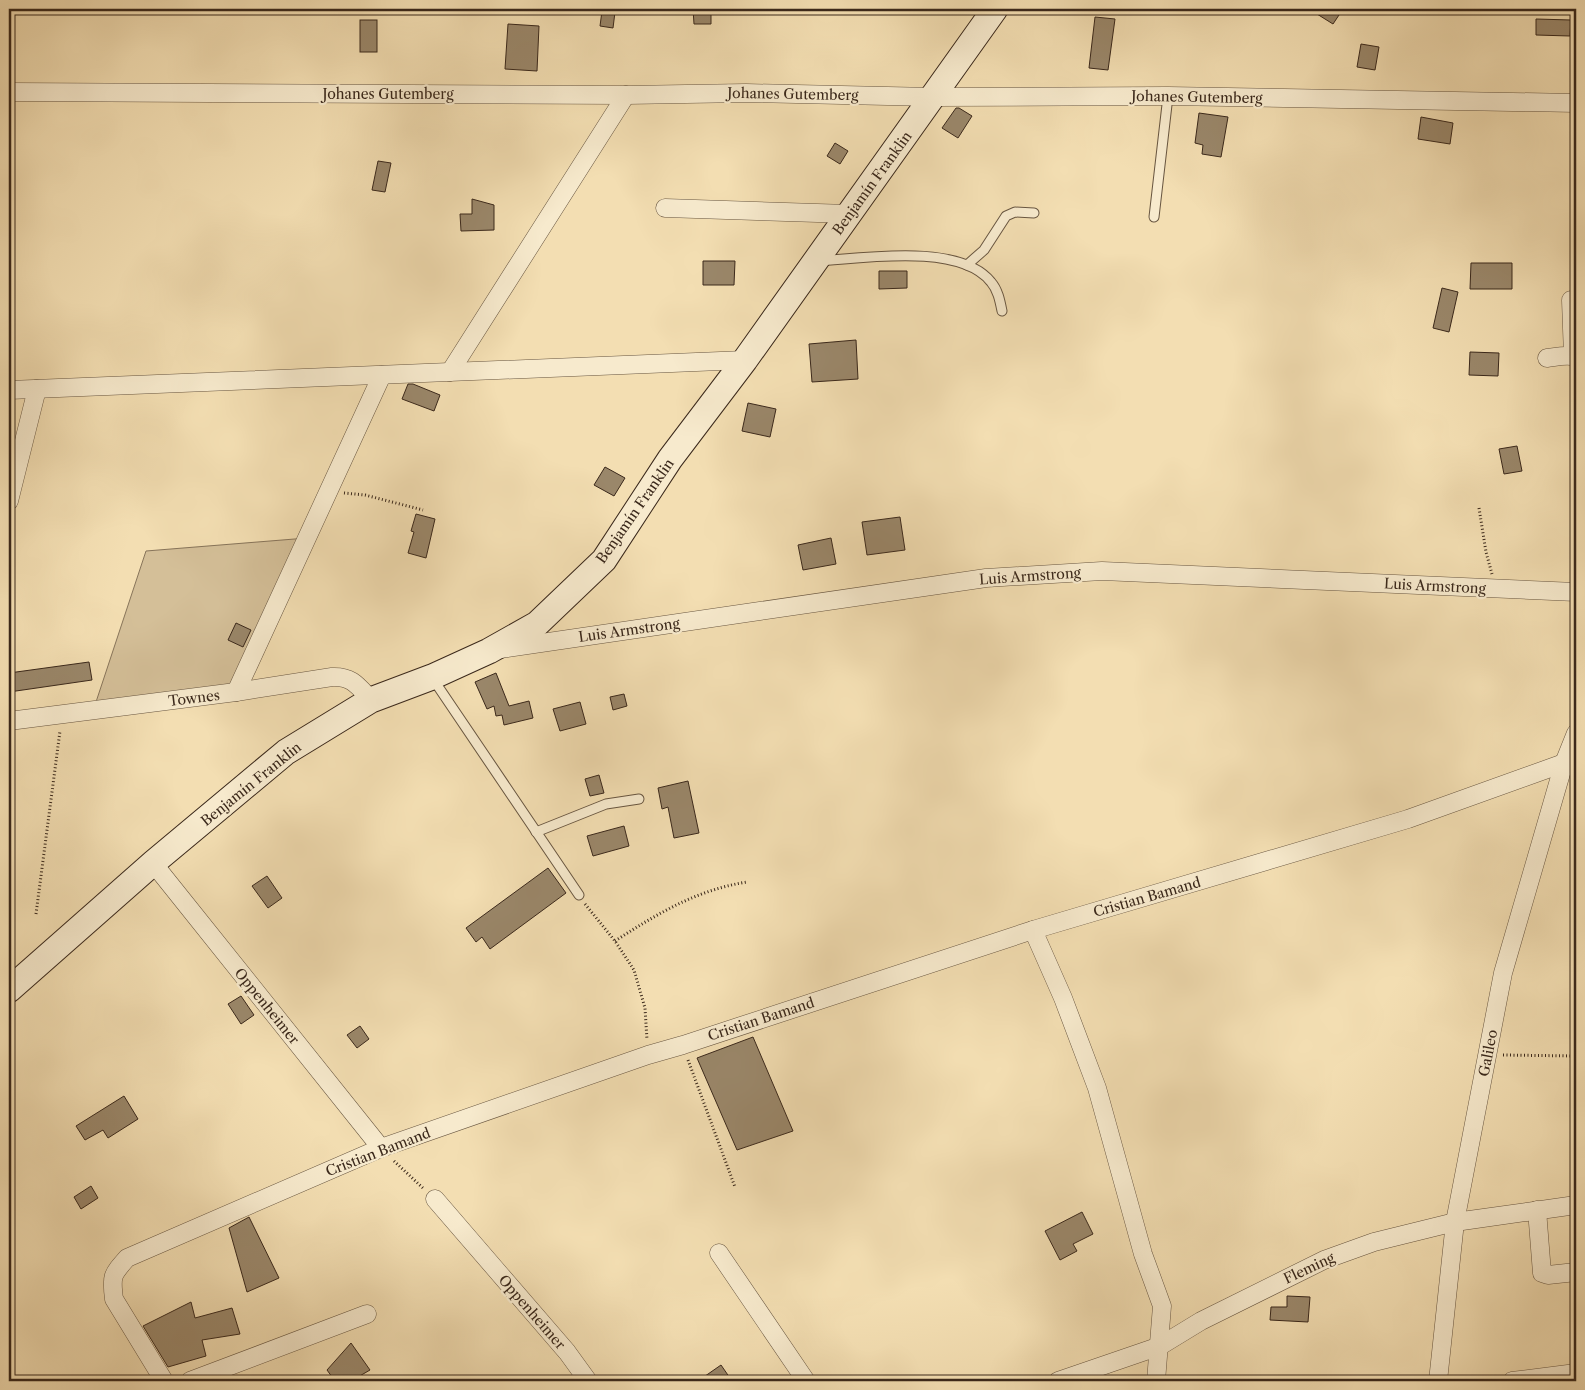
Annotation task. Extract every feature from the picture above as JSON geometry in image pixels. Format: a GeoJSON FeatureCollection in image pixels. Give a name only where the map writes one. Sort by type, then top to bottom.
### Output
{"type":"FeatureCollection","features":[{"type":"Feature","properties":{"kind":"street","name":"Benjamín Franklin"},"geometry":{"type":"LineString","coordinates":[[9,990],[153,863],[286,752],[371,700],[432,677],[489,651],[536,624],[604,560],[670,459],[745,360],[995,9]]}},
{"type":"Feature","properties":{"kind":"street","name":"Johanes Gutemberg"},"geometry":{"type":"LineString","coordinates":[[9,92],[626,96],[746,93],[933,97],[1168,96],[1576,103]]}},
{"type":"Feature","properties":{"kind":"street"},"geometry":{"type":"LineString","coordinates":[[450,372],[626,96]]}},
{"type":"Feature","properties":{"kind":"street"},"geometry":{"type":"LineString","coordinates":[[665,208],[849,214]]}},
{"type":"Feature","properties":{"kind":"street"},"geometry":{"type":"LineString","coordinates":[[1547,358],[1575,356],[1571,300]]}},
{"type":"Feature","properties":{"kind":"street"},"geometry":{"type":"LineString","coordinates":[[9,390],[745,360]]}},
{"type":"Feature","properties":{"kind":"street"},"geometry":{"type":"LineString","coordinates":[[236,692],[382,375]]}},
{"type":"Feature","properties":{"kind":"street"},"geometry":{"type":"LineString","coordinates":[[9,501],[37,389]]}},
{"type":"Feature","properties":{"kind":"street","name":"Luis Armstrong"},"geometry":{"type":"LineString","coordinates":[[489,651],[986,578],[1102,571],[1576,592]]}},
{"type":"Feature","properties":{"kind":"street","name":"Townes"},"geometry":{"type":"LineString","coordinates":[[9,720],[93,711],[344,677],[353,682],[371,700]]}},
{"type":"Feature","properties":{"kind":"street","name":"Galileo"},"geometry":{"type":"LineString","coordinates":[[1438,1381],[1455,1222],[1503,973],[1570,762],[1576,733]]}},
{"type":"Feature","properties":{"kind":"street","name":"Cristian Bamand"},"geometry":{"type":"LineString","coordinates":[[164,1381],[114,1298],[112,1283],[114,1273],[127,1258],[381,1148],[648,1055],[1033,930],[1408,819],[1570,762]]}},
{"type":"Feature","properties":{"kind":"street","name":"Oppenheimer"},"geometry":{"type":"LineString","coordinates":[[153,863],[381,1148]]}},
{"type":"Feature","properties":{"kind":"street"},"geometry":{"type":"LineString","coordinates":[[1033,930],[1063,998],[1097,1088],[1143,1254],[1162,1306],[1156,1381]]}},
{"type":"Feature","properties":{"kind":"street","name":"Oppenheimer"},"geometry":{"type":"LineString","coordinates":[[435,1199],[567,1352],[588,1381]]}},
{"type":"Feature","properties":{"kind":"street","name":"Fleming"},"geometry":{"type":"LineString","coordinates":[[1058,1381],[1160,1346],[1201,1321],[1324,1260],[1374,1242],[1455,1222],[1576,1206]]}},
{"type":"Feature","properties":{"kind":"street"},"geometry":{"type":"LineString","coordinates":[[1537,1210],[1542,1272],[1548,1276],[1576,1272]]}},
{"type":"Feature","properties":{"kind":"street"},"geometry":{"type":"LineString","coordinates":[[719,1253],[806,1381]]}},
{"type":"Feature","properties":{"kind":"street"},"geometry":{"type":"LineString","coordinates":[[190,1381],[367,1314]]}},
{"type":"Feature","properties":{"kind":"street"},"geometry":{"type":"LineString","coordinates":[[1512,1381],[1576,1373]]}},
{"type":"Feature","properties":{"kind":"lane"},"geometry":{"type":"LineString","coordinates":[[1154,217],[1168,96]]}},
{"type":"Feature","properties":{"kind":"lane"},"geometry":{"type":"LineString","coordinates":[[967,265],[984,250],[1006,216],[1014,212],[1034,213]]}},
{"type":"Feature","properties":{"kind":"lane"},"geometry":{"type":"LineString","coordinates":[[815,262],[915,255],[936,257],[967,265],[986,276],[992,283],[997,292],[1002,311]]}},
{"type":"Feature","properties":{"kind":"lane"},"geometry":{"type":"LineString","coordinates":[[432,677],[579,895]]}},
{"type":"Feature","properties":{"kind":"lane"},"geometry":{"type":"LineString","coordinates":[[536,832],[606,804],[639,798]]}},
{"type":"Feature","properties":{"kind":"path"},"geometry":{"type":"LineString","coordinates":[[329,491],[365,495],[423,510]]}},
{"type":"Feature","properties":{"kind":"path"},"geometry":{"type":"LineString","coordinates":[[1479,508],[1486,552],[1497,588]]}},
{"type":"Feature","properties":{"kind":"path"},"geometry":{"type":"LineString","coordinates":[[36,914],[62,713]]}},
{"type":"Feature","properties":{"kind":"path"},"geometry":{"type":"LineString","coordinates":[[615,941],[652,917],[688,898],[727,885],[747,882]]}},
{"type":"Feature","properties":{"kind":"path"},"geometry":{"type":"LineString","coordinates":[[579,895],[615,941],[634,970],[645,1008],[648,1055]]}},
{"type":"Feature","properties":{"kind":"path"},"geometry":{"type":"LineString","coordinates":[[683,1045],[735,1187]]}},
{"type":"Feature","properties":{"kind":"path"},"geometry":{"type":"LineString","coordinates":[[1487,1055],[1576,1056]]}},
{"type":"Feature","properties":{"kind":"path"},"geometry":{"type":"LineString","coordinates":[[381,1148],[435,1199]]}},
{"type":"Feature","properties":{"kind":"shaded area"},"geometry":{"type":"Polygon","coordinates":[[[307,538],[236,692],[93,711],[146,551],[307,538]]]}},
{"type":"Feature","properties":{"kind":"building"},"geometry":{"type":"Polygon","coordinates":[[[693,9],[711,9],[711,24],[694,24],[693,9]]]}},
{"type":"Feature","properties":{"kind":"building"},"geometry":{"type":"Polygon","coordinates":[[[1309,9],[1343,9],[1333,24],[1309,9]]]}},
{"type":"Feature","properties":{"kind":"building"},"geometry":{"type":"Polygon","coordinates":[[[602,11],[615,12],[613,28],[600,26],[602,11]]]}},
{"type":"Feature","properties":{"kind":"building"},"geometry":{"type":"Polygon","coordinates":[[[1095,17],[1115,19],[1108,70],[1089,68],[1095,17]]]}},
{"type":"Feature","properties":{"kind":"building"},"geometry":{"type":"Polygon","coordinates":[[[1536,19],[1571,20],[1570,36],[1536,35],[1536,19]]]}},
{"type":"Feature","properties":{"kind":"building"},"geometry":{"type":"Polygon","coordinates":[[[360,20],[377,20],[377,52],[360,52],[360,20]]]}},
{"type":"Feature","properties":{"kind":"building"},"geometry":{"type":"Polygon","coordinates":[[[508,24],[539,26],[537,71],[505,69],[508,24]]]}},
{"type":"Feature","properties":{"kind":"building"},"geometry":{"type":"Polygon","coordinates":[[[1361,44],[1379,47],[1375,70],[1357,67],[1361,44]]]}},
{"type":"Feature","properties":{"kind":"building"},"geometry":{"type":"Polygon","coordinates":[[[956,108],[972,116],[958,138],[942,128],[956,108]]]}},
{"type":"Feature","properties":{"kind":"building"},"geometry":{"type":"Polygon","coordinates":[[[1199,113],[1228,117],[1221,157],[1202,154],[1203,145],[1195,143],[1199,113]]]}},
{"type":"Feature","properties":{"kind":"building"},"geometry":{"type":"Polygon","coordinates":[[[1421,117],[1453,123],[1450,144],[1418,139],[1421,117]]]}},
{"type":"Feature","properties":{"kind":"building"},"geometry":{"type":"Polygon","coordinates":[[[835,143],[848,151],[840,164],[827,156],[835,143]]]}},
{"type":"Feature","properties":{"kind":"building"},"geometry":{"type":"Polygon","coordinates":[[[378,161],[391,163],[385,192],[372,190],[378,161]]]}},
{"type":"Feature","properties":{"kind":"building"},"geometry":{"type":"Polygon","coordinates":[[[472,199],[494,205],[494,230],[461,231],[460,214],[472,214],[472,199]]]}},
{"type":"Feature","properties":{"kind":"building"},"geometry":{"type":"Polygon","coordinates":[[[703,261],[735,261],[734,285],[703,285],[703,261]]]}},
{"type":"Feature","properties":{"kind":"building"},"geometry":{"type":"Polygon","coordinates":[[[1471,263],[1512,263],[1512,289],[1470,289],[1471,263]]]}},
{"type":"Feature","properties":{"kind":"building"},"geometry":{"type":"Polygon","coordinates":[[[879,271],[907,271],[907,288],[879,289],[879,271]]]}},
{"type":"Feature","properties":{"kind":"building"},"geometry":{"type":"Polygon","coordinates":[[[1442,288],[1458,292],[1449,332],[1433,328],[1442,288]]]}},
{"type":"Feature","properties":{"kind":"building"},"geometry":{"type":"Polygon","coordinates":[[[856,340],[858,379],[812,382],[809,344],[856,340]]]}},
{"type":"Feature","properties":{"kind":"building"},"geometry":{"type":"Polygon","coordinates":[[[1470,352],[1499,353],[1498,376],[1469,375],[1470,352]]]}},
{"type":"Feature","properties":{"kind":"building"},"geometry":{"type":"Polygon","coordinates":[[[408,384],[413,384],[440,395],[434,411],[402,399],[408,384]]]}},
{"type":"Feature","properties":{"kind":"building"},"geometry":{"type":"Polygon","coordinates":[[[748,403],[776,409],[770,437],[742,431],[748,403]]]}},
{"type":"Feature","properties":{"kind":"building"},"geometry":{"type":"Polygon","coordinates":[[[1517,446],[1522,471],[1504,474],[1499,449],[1517,446]]]}},
{"type":"Feature","properties":{"kind":"building"},"geometry":{"type":"Polygon","coordinates":[[[605,467],[625,478],[614,496],[594,485],[605,467]]]}},
{"type":"Feature","properties":{"kind":"building"},"geometry":{"type":"Polygon","coordinates":[[[416,514],[435,519],[426,558],[408,553],[414,532],[411,531],[416,514]]]}},
{"type":"Feature","properties":{"kind":"building"},"geometry":{"type":"Polygon","coordinates":[[[900,517],[905,550],[867,555],[862,522],[900,517]]]}},
{"type":"Feature","properties":{"kind":"building"},"geometry":{"type":"Polygon","coordinates":[[[831,538],[836,564],[803,570],[798,545],[831,538]]]}},
{"type":"Feature","properties":{"kind":"building"},"geometry":{"type":"Polygon","coordinates":[[[236,623],[251,630],[243,647],[228,640],[236,623]]]}},
{"type":"Feature","properties":{"kind":"building"},"geometry":{"type":"Polygon","coordinates":[[[89,662],[92,680],[9,692],[9,673],[89,662]]]}},
{"type":"Feature","properties":{"kind":"building"},"geometry":{"type":"Polygon","coordinates":[[[496,673],[509,706],[529,701],[533,718],[504,725],[502,715],[496,716],[494,706],[487,709],[475,682],[496,673]]]}},
{"type":"Feature","properties":{"kind":"building"},"geometry":{"type":"Polygon","coordinates":[[[624,694],[627,706],[613,710],[610,697],[624,694]]]}},
{"type":"Feature","properties":{"kind":"building"},"geometry":{"type":"Polygon","coordinates":[[[580,702],[586,724],[560,731],[553,709],[580,702]]]}},
{"type":"Feature","properties":{"kind":"building"},"geometry":{"type":"Polygon","coordinates":[[[599,775],[604,793],[590,796],[585,779],[599,775]]]}},
{"type":"Feature","properties":{"kind":"building"},"geometry":{"type":"Polygon","coordinates":[[[688,781],[699,833],[674,838],[668,807],[662,809],[658,788],[688,781]]]}},
{"type":"Feature","properties":{"kind":"building"},"geometry":{"type":"Polygon","coordinates":[[[624,826],[629,846],[593,856],[587,836],[624,826]]]}},
{"type":"Feature","properties":{"kind":"building"},"geometry":{"type":"Polygon","coordinates":[[[548,868],[566,893],[490,949],[482,937],[476,942],[466,928],[548,868]]]}},
{"type":"Feature","properties":{"kind":"building"},"geometry":{"type":"Polygon","coordinates":[[[267,876],[282,898],[268,908],[252,886],[267,876]]]}},
{"type":"Feature","properties":{"kind":"building"},"geometry":{"type":"Polygon","coordinates":[[[241,996],[254,1015],[241,1024],[228,1004],[241,996]]]}},
{"type":"Feature","properties":{"kind":"building"},"geometry":{"type":"Polygon","coordinates":[[[360,1026],[369,1039],[357,1048],[347,1035],[360,1026]]]}},
{"type":"Feature","properties":{"kind":"building"},"geometry":{"type":"Polygon","coordinates":[[[753,1037],[793,1131],[737,1150],[697,1058],[753,1037]]]}},
{"type":"Feature","properties":{"kind":"building"},"geometry":{"type":"Polygon","coordinates":[[[124,1096],[138,1119],[108,1138],[103,1130],[85,1140],[76,1126],[124,1096]]]}},
{"type":"Feature","properties":{"kind":"building"},"geometry":{"type":"Polygon","coordinates":[[[91,1186],[98,1198],[81,1209],[74,1197],[91,1186]]]}},
{"type":"Feature","properties":{"kind":"building"},"geometry":{"type":"Polygon","coordinates":[[[1082,1212],[1093,1234],[1073,1244],[1077,1251],[1060,1260],[1045,1231],[1082,1212]]]}},
{"type":"Feature","properties":{"kind":"building"},"geometry":{"type":"Polygon","coordinates":[[[249,1217],[279,1278],[247,1292],[229,1228],[249,1217]]]}},
{"type":"Feature","properties":{"kind":"building"},"geometry":{"type":"Polygon","coordinates":[[[1287,1296],[1310,1297],[1308,1322],[1270,1320],[1271,1307],[1287,1307],[1287,1296]]]}},
{"type":"Feature","properties":{"kind":"building"},"geometry":{"type":"Polygon","coordinates":[[[191,1302],[195,1318],[232,1308],[240,1334],[202,1340],[206,1356],[168,1367],[143,1326],[191,1302]]]}},
{"type":"Feature","properties":{"kind":"building"},"geometry":{"type":"Polygon","coordinates":[[[351,1343],[370,1370],[351,1381],[335,1381],[327,1370],[351,1343]]]}},
{"type":"Feature","properties":{"kind":"building"},"geometry":{"type":"Polygon","coordinates":[[[721,1365],[732,1381],[698,1381],[721,1365]]]}}]}
